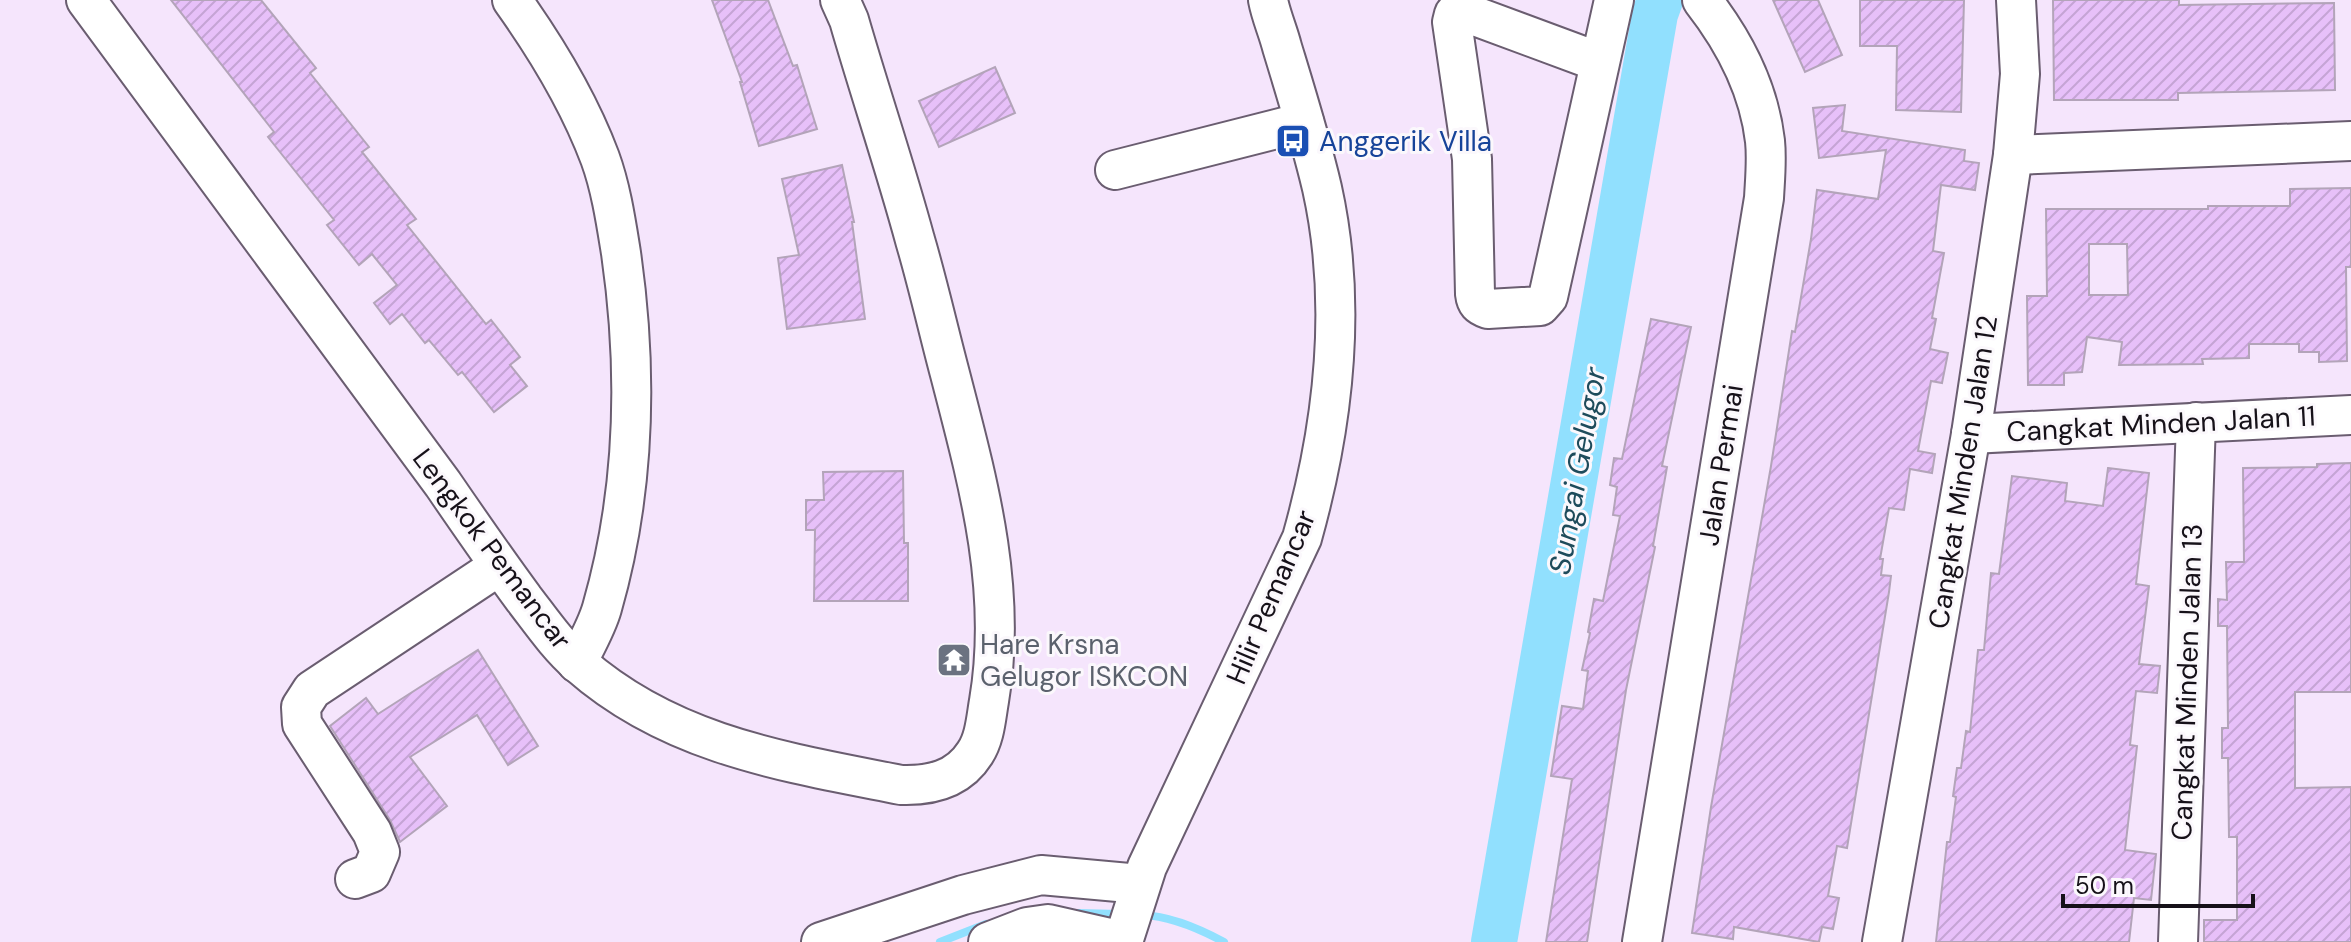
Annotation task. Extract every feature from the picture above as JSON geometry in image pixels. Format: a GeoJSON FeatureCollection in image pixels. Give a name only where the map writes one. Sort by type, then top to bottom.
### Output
{"type":"FeatureCollection","features":[{"type":"Feature","properties":{"kind":"street","name":"Lengkok Pemancar"},"geometry":{"type":"LineString","coordinates":[[86,0],[443,484],[499,566],[577,663],[614,692],[677,728],[750,753],[901,785],[924,786],[942,781],[960,770],[975,753],[985,729],[995,667],[996,615],[989,537],[915,238],[849,20],[840,0]]}},
{"type":"Feature","properties":{"kind":"street"},"geometry":{"type":"LineString","coordinates":[[512,0],[568,88],[601,160],[616,222],[627,300],[632,387],[629,465],[621,526],[602,611],[577,663]]}},
{"type":"Feature","properties":{"kind":"street","name":"Hilir Pemancar"},"geometry":{"type":"LineString","coordinates":[[1130,919],[1302,538],[1318,483],[1330,405],[1336,309],[1334,257],[1322,189],[1268,0]]}},
{"type":"Feature","properties":{"kind":"street"},"geometry":{"type":"LineString","coordinates":[[1599,62],[1464,12],[1454,14],[1452,22],[1472,159],[1475,294],[1480,306],[1488,309],[1540,306],[1545,303],[1614,0]]}},
{"type":"Feature","properties":{"kind":"street","name":"Jalan Permai"},"geometry":{"type":"LineString","coordinates":[[1642,942],[1764,198],[1765,143],[1758,103],[1724,27],[1702,0]]}},
{"type":"Feature","properties":{"kind":"street","name":"Cangkat Minden Jalan 12"},"geometry":{"type":"LineString","coordinates":[[1882,942],[1971,434],[2013,155],[2020,74],[2016,0]]}},
{"type":"Feature","properties":{"kind":"street"},"geometry":{"type":"LineString","coordinates":[[1115,170],[1304,122]]}},
{"type":"Feature","properties":{"kind":"street"},"geometry":{"type":"LineString","coordinates":[[2013,155],[2351,141]]}},
{"type":"Feature","properties":{"kind":"street","name":"Cangkat Minden Jalan 11"},"geometry":{"type":"LineString","coordinates":[[1971,434],[2351,415]]}},
{"type":"Feature","properties":{"kind":"street","name":"Cangkat Minden Jalan 13"},"geometry":{"type":"LineString","coordinates":[[2178,942],[2196,422]]}},
{"type":"Feature","properties":{"kind":"street"},"geometry":{"type":"LineString","coordinates":[[355,879],[371,873],[380,852],[372,832],[302,724],[301,707],[312,690],[499,566]]}},
{"type":"Feature","properties":{"kind":"street"},"geometry":{"type":"LineString","coordinates":[[821,942],[963,895],[1041,875],[1130,919]]}},
{"type":"Feature","properties":{"kind":"street"},"geometry":{"type":"LineString","coordinates":[[988,942],[1027,927],[1130,919]]}},
{"type":"Feature","properties":{"kind":"building"},"geometry":{"type":"Polygon","coordinates":[[[171,0],[261,0],[316,68],[310,73],[369,147],[362,152],[416,219],[407,225],[486,324],[491,320],[520,357],[510,365],[527,386],[494,412],[462,372],[458,375],[429,340],[425,343],[402,314],[390,324],[374,303],[397,285],[372,254],[359,265],[327,225],[334,220],[268,137],[274,132],[171,0]]]}},
{"type":"Feature","properties":{"kind":"building"},"geometry":{"type":"Polygon","coordinates":[[[712,0],[768,0],[793,66],[797,65],[817,129],[759,146],[742,82],[712,0]]]}},
{"type":"Feature","properties":{"kind":"building"},"geometry":{"type":"Polygon","coordinates":[[[1773,0],[1818,0],[1842,55],[1805,72],[1773,0]]]}},
{"type":"Feature","properties":{"kind":"building"},"geometry":{"type":"Polygon","coordinates":[[[1860,0],[1964,0],[1961,112],[1896,110],[1897,46],[1860,46],[1860,0]]]}},
{"type":"Feature","properties":{"kind":"building"},"geometry":{"type":"Polygon","coordinates":[[[2053,0],[2179,0],[2179,5],[2334,3],[2335,90],[2178,93],[2178,100],[2054,100],[2053,0]]]}},
{"type":"Feature","properties":{"kind":"building"},"geometry":{"type":"Polygon","coordinates":[[[995,67],[1015,113],[939,147],[919,101],[995,67]]]}},
{"type":"Feature","properties":{"kind":"building"},"geometry":{"type":"Polygon","coordinates":[[[1845,105],[1842,131],[1965,150],[1964,161],[1979,163],[1975,190],[1941,185],[1933,251],[1944,253],[1932,318],[1936,319],[1930,349],[1948,353],[1942,383],[1931,381],[1918,451],[1935,454],[1932,473],[1910,469],[1904,510],[1889,508],[1880,559],[1883,559],[1881,575],[1891,576],[1889,592],[1847,848],[1837,846],[1828,896],[1839,898],[1833,929],[1822,927],[1819,942],[1734,927],[1733,939],[1692,933],[1817,190],[1878,199],[1886,150],[1819,158],[1813,108],[1845,105]]]}},
{"type":"Feature","properties":{"kind":"building"},"geometry":{"type":"Polygon","coordinates":[[[842,165],[854,222],[865,319],[787,329],[778,258],[799,255],[782,179],[842,165]]]}},
{"type":"Feature","properties":{"kind":"building"},"geometry":{"type":"Polygon","coordinates":[[[2351,188],[2351,267],[2346,267],[2347,361],[2319,362],[2319,352],[2299,352],[2299,344],[2249,344],[2249,358],[2202,359],[2203,364],[2119,365],[2122,342],[2087,337],[2082,372],[2064,373],[2064,385],[2028,385],[2027,296],[2047,296],[2046,209],[2290,206],[2290,189],[2351,188]],[[2089,244],[2089,295],[2128,295],[2127,244],[2089,244]]]}},
{"type":"Feature","properties":{"kind":"building"},"geometry":{"type":"Polygon","coordinates":[[[1651,319],[1691,327],[1662,466],[1667,467],[1655,547],[1626,690],[1587,942],[1546,942],[1572,779],[1551,776],[1562,706],[1583,709],[1588,671],[1582,670],[1594,599],[1603,601],[1620,516],[1613,515],[1617,487],[1610,485],[1614,458],[1622,459],[1651,319]]]}},
{"type":"Feature","properties":{"kind":"building"},"geometry":{"type":"Polygon","coordinates":[[[2351,463],[2351,692],[2295,692],[2295,788],[2351,787],[2351,942],[2204,942],[2204,920],[2237,920],[2237,837],[2229,837],[2228,758],[2222,758],[2222,728],[2228,728],[2227,626],[2218,626],[2218,599],[2227,600],[2226,562],[2244,562],[2243,468],[2317,467],[2317,464],[2351,463]]]}},
{"type":"Feature","properties":{"kind":"building"},"geometry":{"type":"Polygon","coordinates":[[[2108,468],[2149,473],[2136,584],[2149,586],[2139,664],[2160,666],[2157,693],[2136,691],[2130,745],[2137,746],[2125,850],[2156,854],[2151,900],[2134,898],[2129,942],[1936,942],[1947,842],[1950,842],[1956,797],[1953,796],[1957,768],[1961,768],[1966,731],[1970,732],[1978,650],[1984,650],[1991,573],[1999,574],[2012,476],[2067,483],[2065,501],[2103,506],[2108,468]]]}},
{"type":"Feature","properties":{"kind":"building"},"geometry":{"type":"Polygon","coordinates":[[[903,471],[908,601],[814,601],[815,530],[806,530],[806,500],[824,500],[823,472],[903,471]]]}},
{"type":"Feature","properties":{"kind":"building"},"geometry":{"type":"Polygon","coordinates":[[[478,650],[538,746],[508,765],[477,715],[410,757],[447,806],[400,842],[390,820],[330,726],[366,698],[378,714],[478,650]]]}},
{"type":"Feature","properties":{"kind":"waterway","name":"Sungai Gelugor"},"geometry":{"type":"LineString","coordinates":[[1494,942],[1655,14],[1660,0]]}},
{"type":"Feature","properties":{"kind":"waterway"},"geometry":{"type":"LineString","coordinates":[[1078,913],[1120,914]]}},
{"type":"Feature","properties":{"kind":"waterway"},"geometry":{"type":"LineString","coordinates":[[1142,915],[1184,924],[1224,942]]}},
{"type":"Feature","properties":{"kind":"waterway"},"geometry":{"type":"LineString","coordinates":[[940,942],[986,924]]}},
{"type":"Feature","properties":{"kind":"place","name":"Anggerik Villa"},"geometry":{"type":"Point","coordinates":[1293,141]}},
{"type":"Feature","properties":{"kind":"place","name":"Hare Krsna Gelugor ISKCON"},"geometry":{"type":"Point","coordinates":[954,660]}}]}
